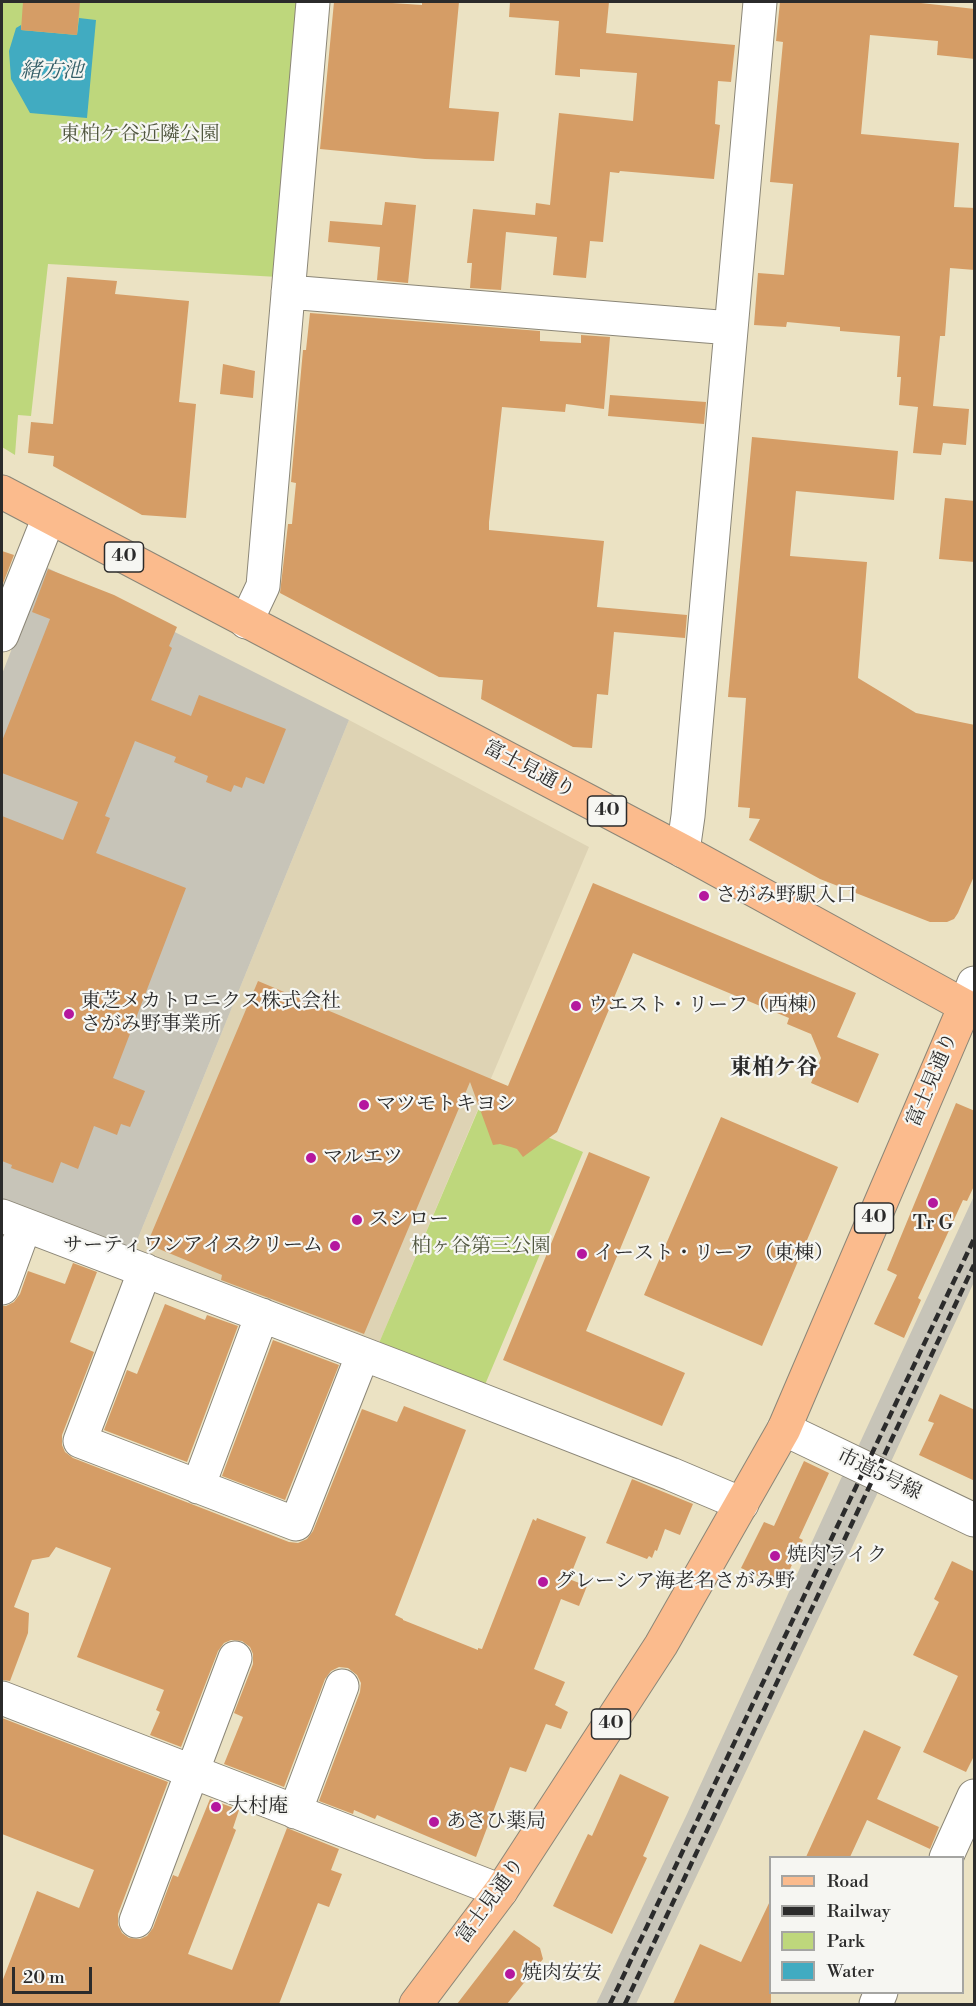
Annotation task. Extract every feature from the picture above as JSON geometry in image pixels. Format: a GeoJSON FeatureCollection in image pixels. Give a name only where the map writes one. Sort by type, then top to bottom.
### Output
{"type":"FeatureCollection","features":[{"type":"Feature","properties":{"kind":"main road","name":"富士見通り"},"geometry":{"type":"LineString","coordinates":[[2,492],[683,851],[970,995],[784,1429],[661,1645],[501,1891],[416,2004]]}},
{"type":"Feature","properties":{"kind":"street"},"geometry":{"type":"LineString","coordinates":[[246,622],[263,586],[313,2]]}},
{"type":"Feature","properties":{"kind":"street"},"geometry":{"type":"LineString","coordinates":[[683,851],[689,805],[760,2]]}},
{"type":"Feature","properties":{"kind":"street"},"geometry":{"type":"LineString","coordinates":[[288,292],[731,328]]}},
{"type":"Feature","properties":{"kind":"street"},"geometry":{"type":"LineString","coordinates":[[2,635],[50,517]]}},
{"type":"Feature","properties":{"kind":"street"},"geometry":{"type":"LineString","coordinates":[[2,1288],[14,1220],[363,1354],[742,1504]]}},
{"type":"Feature","properties":{"kind":"street"},"geometry":{"type":"LineString","coordinates":[[145,1270],[80,1441],[296,1524],[363,1354]]}},
{"type":"Feature","properties":{"kind":"street"},"geometry":{"type":"LineString","coordinates":[[198,1486],[262,1316]]}},
{"type":"Feature","properties":{"kind":"street","name":"市道5号線"},"geometry":{"type":"LineString","coordinates":[[784,1429],[975,1521]]}},
{"type":"Feature","properties":{"kind":"street"},"geometry":{"type":"LineString","coordinates":[[136,1920],[235,1658]]}},
{"type":"Feature","properties":{"kind":"street"},"geometry":{"type":"LineString","coordinates":[[295,1812],[342,1686]]}},
{"type":"Feature","properties":{"kind":"street"},"geometry":{"type":"LineString","coordinates":[[2,1698],[501,1891]]}},
{"type":"Feature","properties":{"kind":"street"},"geometry":{"type":"LineString","coordinates":[[946,1856],[975,1796]]}},
{"type":"Feature","properties":{"kind":"shaded area"},"geometry":{"type":"Polygon","coordinates":[[[44,566],[349,720],[132,1253],[2,1208],[2,674],[44,566]]]}},
{"type":"Feature","properties":{"kind":"shaded area"},"geometry":{"type":"Polygon","coordinates":[[[349,720],[589,847],[379,1343],[132,1253],[349,720]]]}},
{"type":"Feature","properties":{"kind":"shaded area"},"geometry":{"type":"Polygon","coordinates":[[[974,1196],[974,1282],[890,1464],[857,1449],[974,1196]]]}},
{"type":"Feature","properties":{"kind":"shaded area"},"geometry":{"type":"Polygon","coordinates":[[[844,1472],[879,1490],[636,2004],[596,2004],[687,1814],[844,1472]]]}},
{"type":"Feature","properties":{"kind":"green space","name":"東柏ケ谷近隣公園"},"geometry":{"type":"Polygon","coordinates":[[[2,2],[302,2],[278,277],[48,264],[31,416],[18,415],[15,455],[2,447],[2,2]]]}},
{"type":"Feature","properties":{"kind":"green space","name":"柏ヶ谷第三公園"},"geometry":{"type":"Polygon","coordinates":[[[479,1108],[583,1152],[484,1387],[379,1343],[479,1108]]]}},
{"type":"Feature","properties":{"kind":"water","name":"緒方池"},"geometry":{"type":"Polygon","coordinates":[[[79,18],[96,20],[87,118],[30,113],[11,79],[9,51],[16,28],[21,25],[21,30],[77,35],[79,18]]]}},
{"type":"Feature","properties":{"kind":"building"},"geometry":{"type":"Polygon","coordinates":[[[23,2],[80,2],[77,35],[21,30],[23,2]]]}},
{"type":"Feature","properties":{"kind":"building"},"geometry":{"type":"Polygon","coordinates":[[[334,2],[422,5],[422,2],[459,2],[449,108],[499,112],[494,161],[425,159],[320,149],[334,2]]]}},
{"type":"Feature","properties":{"kind":"building"},"geometry":{"type":"Polygon","coordinates":[[[510,2],[609,2],[606,33],[735,45],[731,82],[718,81],[715,124],[720,125],[714,179],[610,172],[603,242],[590,241],[586,278],[553,275],[557,237],[506,232],[501,290],[470,288],[472,263],[467,263],[473,209],[535,215],[536,203],[550,205],[559,113],[633,121],[637,73],[580,69],[580,77],[555,75],[559,21],[509,17],[510,2]]]}},
{"type":"Feature","properties":{"kind":"building"},"geometry":{"type":"Polygon","coordinates":[[[780,2],[921,2],[975,9],[975,59],[937,55],[938,41],[870,35],[861,134],[959,143],[954,207],[975,208],[975,270],[950,268],[945,336],[940,336],[933,406],[969,409],[966,445],[943,443],[941,455],[913,453],[918,407],[899,405],[901,377],[897,377],[900,336],[840,331],[840,327],[787,322],[786,327],[754,325],[758,273],[784,275],[793,184],[770,182],[783,42],[776,41],[780,2]]]}},
{"type":"Feature","properties":{"kind":"building"},"geometry":{"type":"Polygon","coordinates":[[[385,202],[416,205],[408,283],[377,280],[380,247],[328,242],[330,221],[382,225],[385,202]]]}},
{"type":"Feature","properties":{"kind":"building"},"geometry":{"type":"Polygon","coordinates":[[[67,277],[117,281],[115,294],[189,301],[179,402],[196,404],[186,518],[142,515],[53,466],[54,456],[28,453],[31,422],[53,424],[67,277]]]}},
{"type":"Feature","properties":{"kind":"building"},"geometry":{"type":"Polygon","coordinates":[[[310,313],[540,331],[540,341],[581,343],[581,335],[610,337],[604,409],[566,404],[565,412],[502,407],[489,522],[489,530],[604,541],[597,607],[687,615],[685,638],[614,632],[608,695],[597,694],[592,748],[573,747],[481,699],[483,680],[439,677],[280,593],[288,524],[292,524],[296,483],[291,482],[303,350],[306,350],[310,313]]]}},
{"type":"Feature","properties":{"kind":"building"},"geometry":{"type":"Polygon","coordinates":[[[223,364],[255,371],[253,398],[220,394],[223,364]]]}},
{"type":"Feature","properties":{"kind":"building"},"geometry":{"type":"Polygon","coordinates":[[[610,395],[706,402],[704,424],[608,416],[610,395]]]}},
{"type":"Feature","properties":{"kind":"building"},"geometry":{"type":"Polygon","coordinates":[[[752,437],[898,451],[894,500],[796,491],[790,556],[867,562],[858,678],[916,713],[975,725],[975,874],[958,913],[954,919],[947,922],[930,922],[820,879],[749,840],[760,819],[749,818],[750,808],[738,807],[746,698],[728,697],[752,437]]]}},
{"type":"Feature","properties":{"kind":"building"},"geometry":{"type":"Polygon","coordinates":[[[945,498],[975,501],[975,562],[939,559],[945,498]]]}},
{"type":"Feature","properties":{"kind":"building"},"geometry":{"type":"Polygon","coordinates":[[[2,551],[14,555],[2,586],[2,551]]]}},
{"type":"Feature","properties":{"kind":"building"},"geometry":{"type":"Polygon","coordinates":[[[48,569],[114,595],[177,627],[169,646],[172,648],[151,700],[191,716],[199,695],[286,729],[264,784],[246,777],[242,788],[234,785],[231,792],[206,782],[208,776],[174,762],[176,757],[135,741],[105,816],[110,818],[96,853],[186,888],[113,1078],[145,1091],[130,1127],[121,1124],[117,1135],[94,1126],[78,1169],[61,1162],[53,1183],[11,1168],[12,1165],[2,1161],[2,816],[63,840],[78,802],[2,773],[2,741],[50,619],[32,612],[48,569]]]}},
{"type":"Feature","properties":{"kind":"building","name":"マルエツ"},"geometry":{"type":"Polygon","coordinates":[[[593,883],[856,993],[837,1037],[879,1054],[858,1103],[811,1083],[821,1058],[811,1034],[787,1024],[789,1018],[633,953],[557,1132],[523,1157],[517,1149],[500,1144],[493,1145],[470,1082],[364,1334],[221,1280],[222,1275],[147,1244],[258,981],[508,1086],[593,883]]]}},
{"type":"Feature","properties":{"kind":"building"},"geometry":{"type":"Polygon","coordinates":[[[956,1103],[975,1111],[975,1184],[967,1201],[963,1200],[918,1298],[921,1300],[904,1338],[874,1324],[897,1275],[887,1270],[956,1103]]]}},
{"type":"Feature","properties":{"kind":"building"},"geometry":{"type":"Polygon","coordinates":[[[721,1117],[838,1167],[762,1346],[644,1295],[721,1117]]]}},
{"type":"Feature","properties":{"kind":"building","name":"イースト・リーフ（東棟）"},"geometry":{"type":"Polygon","coordinates":[[[589,1152],[650,1177],[586,1331],[685,1373],[662,1426],[503,1360],[589,1152]]]}},
{"type":"Feature","properties":{"kind":"building"},"geometry":{"type":"Polygon","coordinates":[[[73,1263],[97,1272],[70,1342],[94,1352],[62,1435],[65,1452],[73,1458],[289,1542],[298,1543],[307,1539],[313,1531],[362,1409],[397,1422],[404,1406],[466,1430],[395,1615],[478,1650],[478,1648],[482,1649],[533,1519],[536,1521],[537,1518],[586,1537],[569,1579],[587,1586],[579,1606],[561,1599],[534,1669],[565,1682],[555,1705],[568,1712],[561,1729],[546,1724],[526,1772],[510,1767],[476,1857],[377,1815],[375,1819],[354,1810],[353,1814],[319,1801],[360,1692],[361,1683],[357,1675],[348,1668],[339,1667],[331,1671],[325,1679],[284,1787],[224,1764],[243,1717],[234,1713],[253,1664],[250,1647],[242,1641],[231,1640],[224,1643],[218,1651],[181,1747],[150,1735],[160,1712],[156,1710],[164,1690],[77,1657],[111,1568],[56,1547],[49,1557],[32,1560],[14,1607],[29,1613],[28,1633],[10,1681],[2,1680],[2,1306],[14,1302],[20,1294],[28,1271],[65,1284],[73,1263]]]}},
{"type":"Feature","properties":{"kind":"building"},"geometry":{"type":"Polygon","coordinates":[[[165,1304],[205,1320],[207,1315],[238,1326],[187,1462],[104,1430],[127,1370],[137,1374],[165,1304]]]}},
{"type":"Feature","properties":{"kind":"building"},"geometry":{"type":"Polygon","coordinates":[[[273,1340],[339,1365],[285,1500],[222,1476],[273,1340]]]}},
{"type":"Feature","properties":{"kind":"building"},"geometry":{"type":"Polygon","coordinates":[[[940,1394],[975,1410],[975,1481],[919,1455],[934,1423],[928,1421],[940,1394]]]}},
{"type":"Feature","properties":{"kind":"building"},"geometry":{"type":"Polygon","coordinates":[[[804,1461],[829,1473],[799,1538],[803,1540],[782,1587],[741,1568],[764,1522],[774,1526],[804,1461]]]}},
{"type":"Feature","properties":{"kind":"building"},"geometry":{"type":"Polygon","coordinates":[[[632,1479],[693,1504],[680,1535],[665,1529],[652,1558],[649,1556],[647,1559],[606,1543],[632,1479]]]}},
{"type":"Feature","properties":{"kind":"building"},"geometry":{"type":"Polygon","coordinates":[[[952,1561],[975,1572],[975,1754],[966,1772],[923,1752],[958,1676],[913,1655],[939,1602],[934,1599],[952,1561]]]}},
{"type":"Feature","properties":{"kind":"building"},"geometry":{"type":"Polygon","coordinates":[[[2,1718],[168,1782],[118,1914],[118,1925],[122,1933],[129,1938],[140,1939],[147,1936],[153,1928],[173,1875],[178,1877],[210,1799],[239,1810],[233,1828],[236,1830],[188,1954],[232,1970],[287,1828],[339,1849],[331,1870],[342,1874],[329,1907],[318,1903],[279,2004],[2,2004],[2,1982],[37,1891],[79,1908],[94,1870],[2,1834],[2,1718]]]}},
{"type":"Feature","properties":{"kind":"building"},"geometry":{"type":"Polygon","coordinates":[[[864,1730],[901,1747],[877,1799],[939,1827],[930,1849],[867,1820],[850,1856],[806,1856],[864,1730]]]}},
{"type":"Feature","properties":{"kind":"building"},"geometry":{"type":"Polygon","coordinates":[[[620,1774],[669,1797],[643,1856],[647,1858],[612,1934],[553,1906],[588,1834],[592,1836],[620,1774]]]}},
{"type":"Feature","properties":{"kind":"building"},"geometry":{"type":"Polygon","coordinates":[[[769,1903],[769,1994],[771,1994],[771,2004],[673,2004],[700,1944],[741,1962],[769,1903]]]}},
{"type":"Feature","properties":{"kind":"building"},"geometry":{"type":"Polygon","coordinates":[[[514,1930],[540,1948],[543,1959],[507,2004],[457,2004],[514,1930]]]}},
{"type":"Feature","properties":{"kind":"railway"},"geometry":{"type":"LineString","coordinates":[[610,2004],[974,1239]]}},
{"type":"Feature","properties":{"kind":"railway"},"geometry":{"type":"LineString","coordinates":[[625,2004],[974,1265]]}},
{"type":"Feature","properties":{"kind":"place","name":"さがみ野駅入口"},"geometry":{"type":"Point","coordinates":[704,896]}},
{"type":"Feature","properties":{"kind":"place","name":"ウエスト・リーフ（西棟）"},"geometry":{"type":"Point","coordinates":[576,1006]}},
{"type":"Feature","properties":{"kind":"place","name":"東芝メカトロニクス株式会社 さがみ野事業所"},"geometry":{"type":"Point","coordinates":[69,1014]}},
{"type":"Feature","properties":{"kind":"place","name":"マツモトキヨシ"},"geometry":{"type":"Point","coordinates":[364,1105]}},
{"type":"Feature","properties":{"kind":"place","name":"マルエツ"},"geometry":{"type":"Point","coordinates":[311,1158]}},
{"type":"Feature","properties":{"kind":"place","name":"Tr G"},"geometry":{"type":"Point","coordinates":[933,1203]}},
{"type":"Feature","properties":{"kind":"place","name":"スシロー"},"geometry":{"type":"Point","coordinates":[357,1220]}},
{"type":"Feature","properties":{"kind":"place","name":"サーティワンアイスクリーム"},"geometry":{"type":"Point","coordinates":[335,1246]}},
{"type":"Feature","properties":{"kind":"place","name":"イースト・リーフ（東棟）"},"geometry":{"type":"Point","coordinates":[582,1254]}},
{"type":"Feature","properties":{"kind":"place","name":"焼肉ライク"},"geometry":{"type":"Point","coordinates":[775,1556]}},
{"type":"Feature","properties":{"kind":"place","name":"グレーシア海老名さがみ野"},"geometry":{"type":"Point","coordinates":[543,1582]}},
{"type":"Feature","properties":{"kind":"place","name":"大村庵"},"geometry":{"type":"Point","coordinates":[216,1807]}},
{"type":"Feature","properties":{"kind":"place","name":"あさひ薬局"},"geometry":{"type":"Point","coordinates":[434,1822]}},
{"type":"Feature","properties":{"kind":"place","name":"焼肉安安"},"geometry":{"type":"Point","coordinates":[510,1974]}},
{"type":"Feature","properties":{"kind":"district","name":"東柏ケ谷"},"geometry":{"type":"Point","coordinates":[774,1069]}}]}
